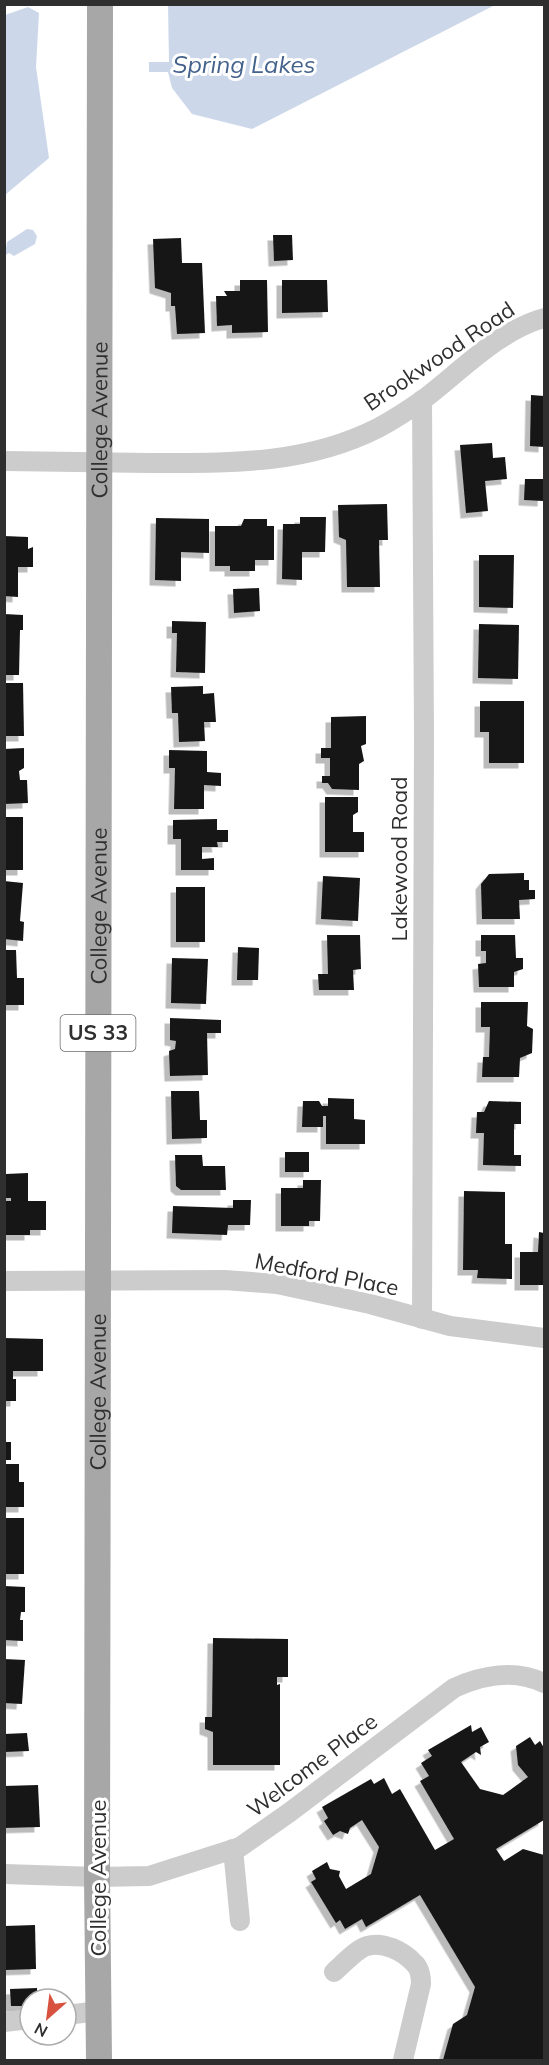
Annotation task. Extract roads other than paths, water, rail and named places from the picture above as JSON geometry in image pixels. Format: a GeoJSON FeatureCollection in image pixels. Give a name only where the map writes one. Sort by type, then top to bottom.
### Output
{"type":"FeatureCollection","features":[{"type":"Feature","properties":{"kind":"main road","name":"College Avenue"},"geometry":{"type":"LineString","coordinates":[[99,2061],[97,1877],[100,4]]}},
{"type":"Feature","properties":{"kind":"street","name":"Brookwood Road"},"geometry":{"type":"LineString","coordinates":[[4,461],[226,464],[289,458],[329,448],[377,428],[422,400],[487,348],[544,318]]}},
{"type":"Feature","properties":{"kind":"street","name":"Lakewood Road"},"geometry":{"type":"LineString","coordinates":[[422,400],[424,711],[422,1319]]}},
{"type":"Feature","properties":{"kind":"street","name":"Medford Place"},"geometry":{"type":"LineString","coordinates":[[4,1281],[225,1280],[277,1284],[370,1304],[450,1326],[544,1338]]}},
{"type":"Feature","properties":{"kind":"street","name":"Welcome Place"},"geometry":{"type":"LineString","coordinates":[[4,1874],[149,1876],[240,1847],[454,1688],[473,1679],[508,1674],[544,1683]]}},
{"type":"Feature","properties":{"kind":"street"},"geometry":{"type":"LineString","coordinates":[[233,1849],[240,1921]]}},
{"type":"Feature","properties":{"kind":"street"},"geometry":{"type":"LineString","coordinates":[[334,1972],[366,1946],[382,1945],[398,1950],[415,1963],[421,1984],[403,2061]]}},
{"type":"Feature","properties":{"kind":"street"},"geometry":{"type":"LineString","coordinates":[[78,2013],[99,2011]]}},
{"type":"Feature","properties":{"kind":"water","name":"Spring Lakes"},"geometry":{"type":"Polygon","coordinates":[[[168,4],[495,5],[252,129],[192,114],[172,88],[168,72],[149,72],[149,62],[169,62],[168,4]]]}},
{"type":"Feature","properties":{"kind":"water"},"geometry":{"type":"Polygon","coordinates":[[[28,7],[39,13],[36,67],[49,158],[5,195],[5,15],[28,7]]]}},
{"type":"Feature","properties":{"kind":"water"},"geometry":{"type":"Polygon","coordinates":[[[27,229],[33,230],[37,236],[35,244],[14,256],[9,253],[5,255],[7,242],[27,229]]]}}]}
